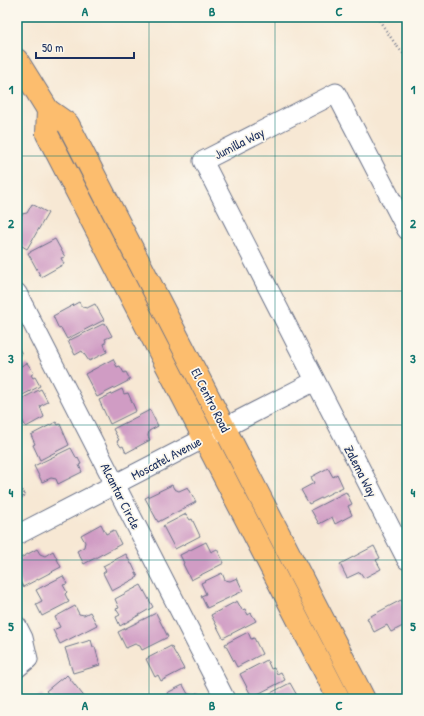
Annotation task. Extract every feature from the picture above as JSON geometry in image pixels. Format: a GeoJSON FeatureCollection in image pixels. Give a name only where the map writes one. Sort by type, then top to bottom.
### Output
{"type":"FeatureCollection","features":[{"type":"Feature","properties":{"kind":"main road","name":"El Centro Road"},"geometry":{"type":"LineString","coordinates":[[17,60],[48,110],[68,124],[364,699]]}},
{"type":"Feature","properties":{"kind":"main road","name":"El Centro Road"},"geometry":{"type":"LineString","coordinates":[[48,110],[47,134],[339,699]]}},
{"type":"Feature","properties":{"kind":"street","name":"Jumilla Way"},"geometry":{"type":"LineString","coordinates":[[315,381],[203,161],[336,93],[407,230]]}},
{"type":"Feature","properties":{"kind":"street","name":"Alcantar Circle"},"geometry":{"type":"LineString","coordinates":[[17,293],[226,699]]}},
{"type":"Feature","properties":{"kind":"street","name":"Moscatel Avenue"},"geometry":{"type":"LineString","coordinates":[[17,535],[315,381]]}},
{"type":"Feature","properties":{"kind":"street","name":"Zalema Way"},"geometry":{"type":"LineString","coordinates":[[315,381],[407,560]]}},
{"type":"Feature","properties":{"kind":"street"},"geometry":{"type":"LineString","coordinates":[[17,626],[23,638],[28,659],[17,668]]}},
{"type":"Feature","properties":{"kind":"path"},"geometry":{"type":"LineString","coordinates":[[377,17],[396,46],[407,58]]}},
{"type":"Feature","properties":{"kind":"building"},"geometry":{"type":"Polygon","coordinates":[[[32,204],[48,213],[27,249],[17,243],[17,212],[22,214],[27,213],[32,204]]]}},
{"type":"Feature","properties":{"kind":"building"},"geometry":{"type":"Polygon","coordinates":[[[55,239],[65,257],[61,258],[64,264],[41,277],[28,253],[55,239]]]}},
{"type":"Feature","properties":{"kind":"building"},"geometry":{"type":"Polygon","coordinates":[[[79,302],[82,307],[87,308],[95,304],[104,320],[67,339],[61,328],[59,329],[53,316],[79,302]]]}},
{"type":"Feature","properties":{"kind":"building"},"geometry":{"type":"Polygon","coordinates":[[[105,323],[112,336],[105,339],[106,341],[104,344],[107,352],[89,361],[82,351],[75,355],[68,341],[105,323]]]}},
{"type":"Feature","properties":{"kind":"building"},"geometry":{"type":"Polygon","coordinates":[[[17,345],[22,354],[17,357],[17,345]]]}},
{"type":"Feature","properties":{"kind":"building"},"geometry":{"type":"Polygon","coordinates":[[[113,359],[117,367],[120,366],[124,373],[126,372],[130,380],[97,397],[85,374],[113,359]]]}},
{"type":"Feature","properties":{"kind":"building"},"geometry":{"type":"Polygon","coordinates":[[[27,363],[34,373],[31,375],[33,378],[35,377],[40,386],[17,398],[17,368],[27,363]]]}},
{"type":"Feature","properties":{"kind":"building"},"geometry":{"type":"Polygon","coordinates":[[[41,389],[48,402],[40,406],[44,417],[26,427],[22,420],[17,418],[17,401],[41,389]]]}},
{"type":"Feature","properties":{"kind":"building"},"geometry":{"type":"Polygon","coordinates":[[[122,389],[124,394],[128,393],[136,411],[110,424],[99,400],[122,389]]]}},
{"type":"Feature","properties":{"kind":"building"},"geometry":{"type":"Polygon","coordinates":[[[150,410],[158,426],[149,431],[148,436],[150,440],[126,453],[123,446],[121,447],[117,441],[119,440],[113,429],[150,410]]]}},
{"type":"Feature","properties":{"kind":"building"},"geometry":{"type":"Polygon","coordinates":[[[56,422],[58,425],[60,424],[69,445],[40,460],[33,445],[35,444],[31,435],[56,422]]]}},
{"type":"Feature","properties":{"kind":"building"},"geometry":{"type":"Polygon","coordinates":[[[71,448],[81,464],[79,465],[82,472],[58,484],[56,479],[51,478],[42,482],[34,466],[71,448]]]}},
{"type":"Feature","properties":{"kind":"building"},"geometry":{"type":"Polygon","coordinates":[[[328,468],[333,477],[337,474],[343,487],[309,504],[301,490],[314,483],[311,477],[328,468]]]}},
{"type":"Feature","properties":{"kind":"building"},"geometry":{"type":"Polygon","coordinates":[[[17,483],[25,496],[17,499],[17,483]]]}},
{"type":"Feature","properties":{"kind":"building"},"geometry":{"type":"Polygon","coordinates":[[[172,485],[174,489],[179,491],[188,487],[196,502],[158,522],[145,498],[172,485]]]}},
{"type":"Feature","properties":{"kind":"building"},"geometry":{"type":"Polygon","coordinates":[[[346,492],[352,504],[348,506],[352,515],[335,524],[332,517],[319,524],[311,510],[346,492]]]}},
{"type":"Feature","properties":{"kind":"building"},"geometry":{"type":"Polygon","coordinates":[[[186,514],[190,520],[192,519],[200,536],[175,549],[163,526],[186,514]]]}},
{"type":"Feature","properties":{"kind":"building"},"geometry":{"type":"Polygon","coordinates":[[[101,524],[106,534],[114,530],[121,544],[84,564],[77,551],[84,547],[85,542],[81,535],[101,524]]]}},
{"type":"Feature","properties":{"kind":"building"},"geometry":{"type":"Polygon","coordinates":[[[206,542],[211,552],[217,549],[224,563],[191,580],[180,555],[206,542]]]}},
{"type":"Feature","properties":{"kind":"building"},"geometry":{"type":"Polygon","coordinates":[[[374,546],[380,558],[376,560],[381,569],[364,578],[360,572],[347,578],[340,564],[374,546]]]}},
{"type":"Feature","properties":{"kind":"building"},"geometry":{"type":"Polygon","coordinates":[[[37,549],[40,554],[45,556],[53,551],[61,567],[23,587],[17,575],[17,560],[37,549]]]}},
{"type":"Feature","properties":{"kind":"building"},"geometry":{"type":"Polygon","coordinates":[[[126,554],[138,577],[112,591],[103,573],[106,571],[103,566],[126,554]]]}},
{"type":"Feature","properties":{"kind":"building"},"geometry":{"type":"Polygon","coordinates":[[[222,573],[225,580],[230,581],[237,578],[243,591],[207,608],[201,596],[206,594],[201,583],[222,573]]]}},
{"type":"Feature","properties":{"kind":"building"},"geometry":{"type":"Polygon","coordinates":[[[63,576],[67,584],[63,585],[67,592],[65,594],[69,602],[42,616],[36,604],[42,601],[36,590],[63,576]]]}},
{"type":"Feature","properties":{"kind":"building"},"geometry":{"type":"Polygon","coordinates":[[[141,585],[153,607],[120,626],[116,617],[120,615],[116,609],[119,608],[115,599],[141,585]]]}},
{"type":"Feature","properties":{"kind":"building"},"geometry":{"type":"Polygon","coordinates":[[[401,600],[407,611],[404,614],[407,624],[391,632],[387,625],[374,632],[367,618],[401,600]]]}},
{"type":"Feature","properties":{"kind":"building"},"geometry":{"type":"Polygon","coordinates":[[[237,601],[242,610],[245,609],[248,615],[251,613],[256,621],[223,638],[211,615],[237,601]]]}},
{"type":"Feature","properties":{"kind":"building"},"geometry":{"type":"Polygon","coordinates":[[[75,606],[79,614],[84,615],[90,612],[97,625],[60,644],[53,630],[60,627],[55,617],[75,606]]]}},
{"type":"Feature","properties":{"kind":"building"},"geometry":{"type":"Polygon","coordinates":[[[156,613],[168,637],[142,650],[140,646],[135,644],[126,648],[118,632],[156,613]]]}},
{"type":"Feature","properties":{"kind":"building"},"geometry":{"type":"Polygon","coordinates":[[[248,632],[251,639],[254,638],[262,654],[237,667],[225,644],[248,632]]]}},
{"type":"Feature","properties":{"kind":"building"},"geometry":{"type":"Polygon","coordinates":[[[91,640],[93,647],[95,647],[100,665],[73,673],[65,648],[91,640]]]}},
{"type":"Feature","properties":{"kind":"building"},"geometry":{"type":"Polygon","coordinates":[[[171,646],[184,669],[161,681],[158,675],[155,677],[146,659],[171,646]]]}},
{"type":"Feature","properties":{"kind":"building"},"geometry":{"type":"Polygon","coordinates":[[[267,660],[271,669],[274,668],[277,674],[281,672],[285,680],[252,697],[240,674],[267,660]]]}},
{"type":"Feature","properties":{"kind":"building"},"geometry":{"type":"Polygon","coordinates":[[[67,675],[86,699],[53,699],[46,691],[67,675]]]}},
{"type":"Feature","properties":{"kind":"building"},"geometry":{"type":"Polygon","coordinates":[[[290,683],[299,699],[259,699],[290,683]]]}},
{"type":"Feature","properties":{"kind":"building"},"geometry":{"type":"Polygon","coordinates":[[[183,685],[188,694],[193,695],[197,693],[201,699],[170,699],[167,693],[183,685]]]}},
{"type":"Feature","properties":{"kind":"building"},"geometry":{"type":"Polygon","coordinates":[[[42,695],[44,699],[34,699],[42,695]]]}}]}
